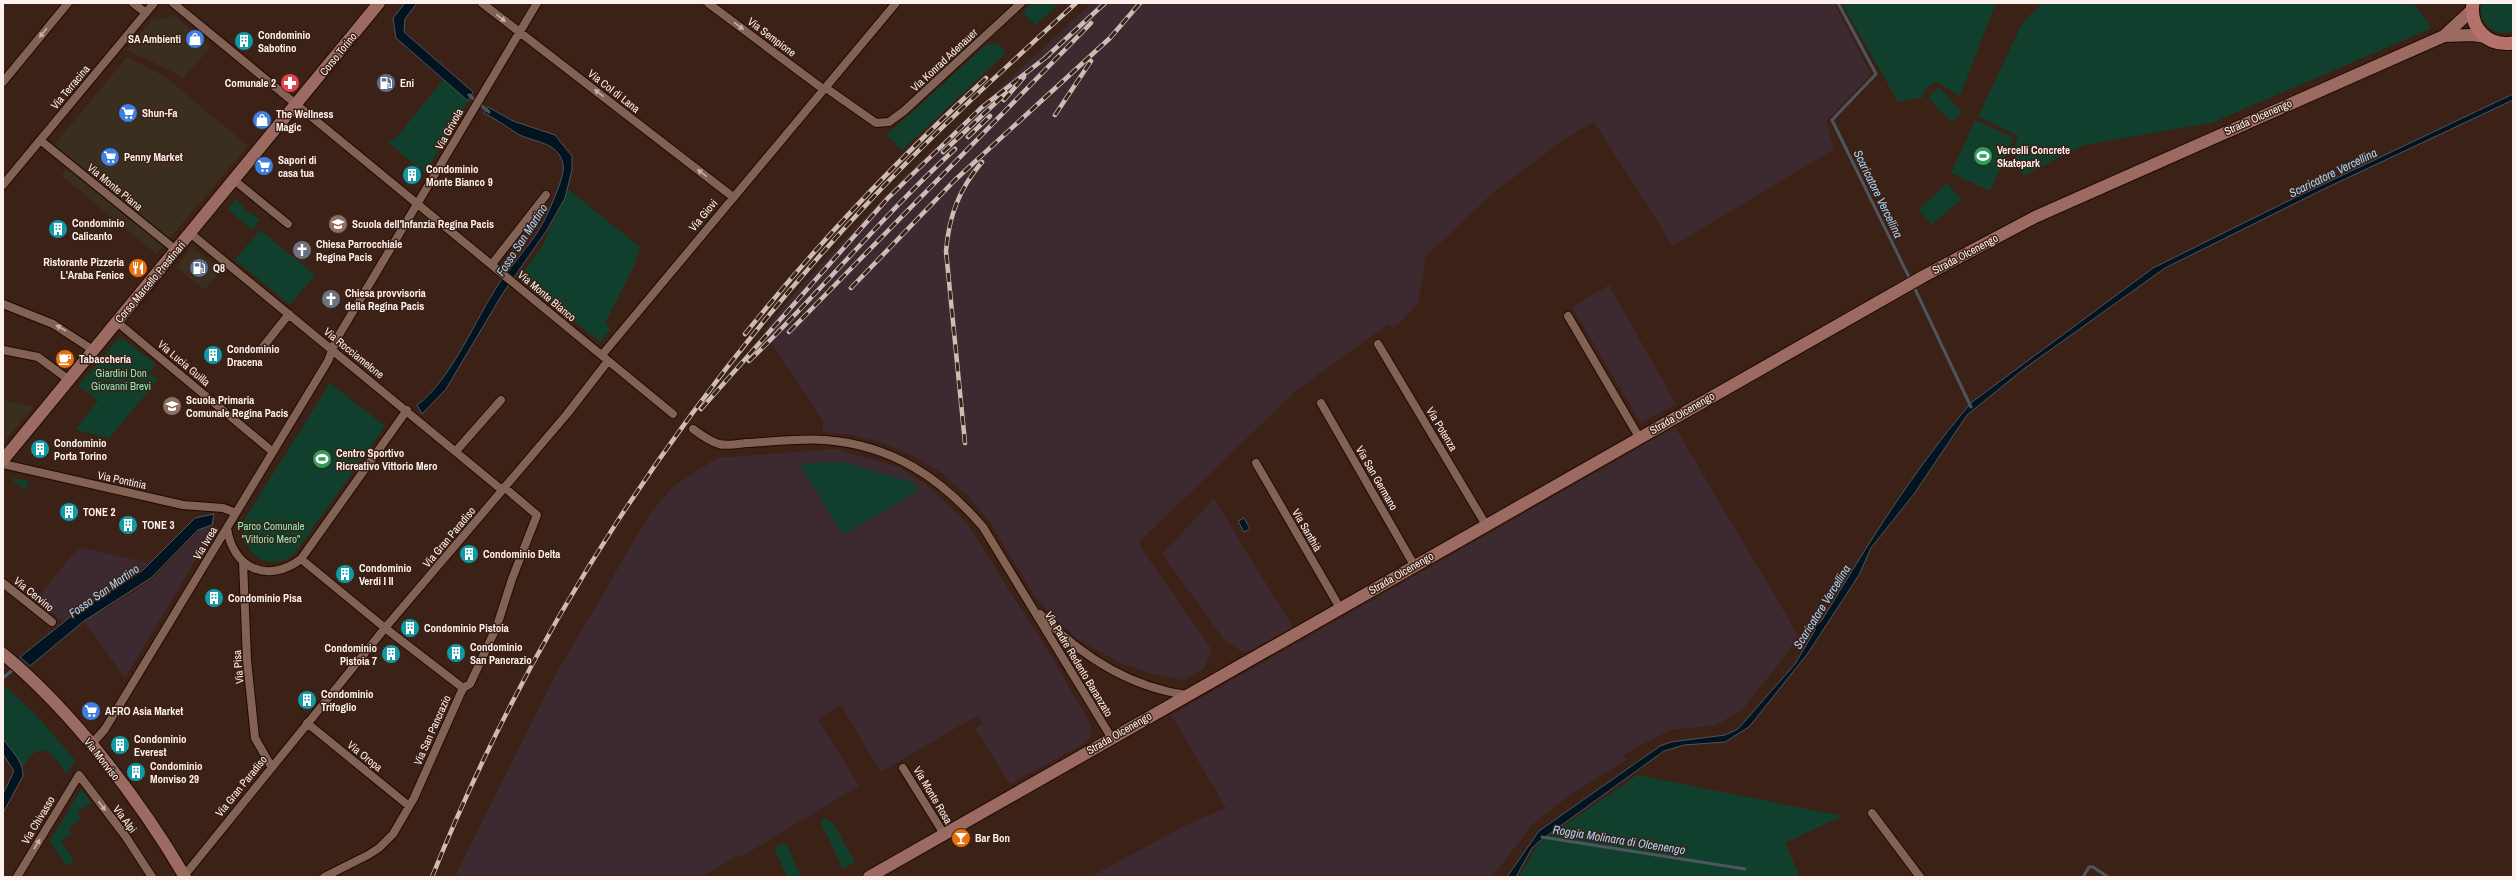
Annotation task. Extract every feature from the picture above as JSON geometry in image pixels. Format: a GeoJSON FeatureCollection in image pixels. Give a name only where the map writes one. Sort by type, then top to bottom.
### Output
{"type":"FeatureCollection","features":[{"type":"Feature","properties":{"kind":"main road"},"geometry":{"type":"LineString","coordinates":[[2472,7],[2477,28],[2485,37],[2498,43],[2513,43]]}},
{"type":"Feature","properties":{"kind":"street"},"geometry":{"type":"LineString","coordinates":[[3,82],[68,3]]}},
{"type":"Feature","properties":{"kind":"street"},"geometry":{"type":"LineString","coordinates":[[133,3],[146,13]]}},
{"type":"Feature","properties":{"kind":"street","name":"Via Terracina"},"geometry":{"type":"LineString","coordinates":[[3,185],[154,3]]}},
{"type":"Feature","properties":{"kind":"street","name":"Via Monte Bianco"},"geometry":{"type":"LineString","coordinates":[[173,3],[673,414]]}},
{"type":"Feature","properties":{"kind":"street","name":"Corso Torino"},"geometry":{"type":"LineString","coordinates":[[296,105],[379,3]]}},
{"type":"Feature","properties":{"kind":"street","name":"Via Col di Lana"},"geometry":{"type":"LineString","coordinates":[[482,3],[732,197]]}},
{"type":"Feature","properties":{"kind":"street","name":"Via Grivola"},"geometry":{"type":"LineString","coordinates":[[333,349],[360,300],[419,204],[473,108],[537,3]]}},
{"type":"Feature","properties":{"kind":"street","name":"Via Giovi"},"geometry":{"type":"LineString","coordinates":[[605,358],[732,197],[896,3]]}},
{"type":"Feature","properties":{"kind":"street","name":"Via Konrad Adenauer"},"geometry":{"type":"LineString","coordinates":[[876,123],[889,122],[904,111],[1021,3]]}},
{"type":"Feature","properties":{"kind":"street","name":"Via Sempione"},"geometry":{"type":"LineString","coordinates":[[712,4],[825,88],[876,123]]}},
{"type":"Feature","properties":{"kind":"street","name":"Strada Olcenengo"},"geometry":{"type":"LineString","coordinates":[[2444,36],[2472,7]]}},
{"type":"Feature","properties":{"kind":"street","name":"Strada Olcenengo"},"geometry":{"type":"LineString","coordinates":[[869,877],[1111,737],[1639,437],[1924,276],[2035,217],[2444,36],[2474,35],[2485,37]]}},
{"type":"Feature","properties":{"kind":"street","name":"Corso Marcello Prestinari"},"geometry":{"type":"LineString","coordinates":[[3,460],[296,105]]}},
{"type":"Feature","properties":{"kind":"street","name":"Via Monte Piana"},"geometry":{"type":"LineString","coordinates":[[40,140],[176,250]]}},
{"type":"Feature","properties":{"kind":"street"},"geometry":{"type":"LineString","coordinates":[[234,180],[288,224]]}},
{"type":"Feature","properties":{"kind":"street"},"geometry":{"type":"LineString","coordinates":[[492,264],[546,195]]}},
{"type":"Feature","properties":{"kind":"street","name":"Via Rocciamelone"},"geometry":{"type":"LineString","coordinates":[[190,233],[333,349],[456,452],[537,515]]}},
{"type":"Feature","properties":{"kind":"street"},"geometry":{"type":"LineString","coordinates":[[3,304],[53,324],[93,350]]}},
{"type":"Feature","properties":{"kind":"street"},"geometry":{"type":"LineString","coordinates":[[262,348],[288,314]]}},
{"type":"Feature","properties":{"kind":"street"},"geometry":{"type":"LineString","coordinates":[[1568,316],[1639,437]]}},
{"type":"Feature","properties":{"kind":"street","name":"Via Lucia Guilla"},"geometry":{"type":"LineString","coordinates":[[117,322],[273,452]]}},
{"type":"Feature","properties":{"kind":"street","name":"Via Potenza"},"geometry":{"type":"LineString","coordinates":[[1378,344],[1486,525]]}},
{"type":"Feature","properties":{"kind":"street","name":"Via Ivrea"},"geometry":{"type":"LineString","coordinates":[[91,745],[105,729],[328,361],[333,349]]}},
{"type":"Feature","properties":{"kind":"street"},"geometry":{"type":"LineString","coordinates":[[3,350],[38,358],[69,380]]}},
{"type":"Feature","properties":{"kind":"street","name":"Via Gran Paradiso"},"geometry":{"type":"LineString","coordinates":[[184,876],[271,766],[385,628],[503,489],[605,358]]}},
{"type":"Feature","properties":{"kind":"street"},"geometry":{"type":"LineString","coordinates":[[456,452],[501,400]]}},
{"type":"Feature","properties":{"kind":"street","name":"Via San Germano"},"geometry":{"type":"LineString","coordinates":[[1321,402],[1414,565]]}},
{"type":"Feature","properties":{"kind":"street"},"geometry":{"type":"LineString","coordinates":[[227,528],[229,540],[236,555],[243,562],[264,572],[276,572],[289,568],[301,559],[407,410]]}},
{"type":"Feature","properties":{"kind":"street","name":"Via Padre Redento Baranzato"},"geometry":{"type":"LineString","coordinates":[[693,429],[703,437],[721,444],[824,440],[880,450],[914,466],[937,480],[963,503],[983,527],[1111,737]]}},
{"type":"Feature","properties":{"kind":"street","name":"Via Santhià"},"geometry":{"type":"LineString","coordinates":[[1256,463],[1340,608]]}},
{"type":"Feature","properties":{"kind":"street","name":"Via Pontinia"},"geometry":{"type":"LineString","coordinates":[[3,464],[183,505],[223,508],[236,513]]}},
{"type":"Feature","properties":{"kind":"street","name":"Via San Pancrazio"},"geometry":{"type":"LineString","coordinates":[[324,877],[379,848],[393,834],[409,806],[463,688],[470,684],[497,626],[512,579],[537,515]]}},
{"type":"Feature","properties":{"kind":"street"},"geometry":{"type":"LineString","coordinates":[[301,559],[385,628],[463,688]]}},
{"type":"Feature","properties":{"kind":"street","name":"Via Pisa"},"geometry":{"type":"LineString","coordinates":[[243,562],[247,660],[255,738],[271,766]]}},
{"type":"Feature","properties":{"kind":"street","name":"Via Cervino"},"geometry":{"type":"LineString","coordinates":[[3,583],[52,622]]}},
{"type":"Feature","properties":{"kind":"street","name":"Via Padre Redento Baranzato"},"geometry":{"type":"LineString","coordinates":[[1029,603],[1054,628],[1092,659],[1124,678],[1163,692],[1186,695]]}},
{"type":"Feature","properties":{"kind":"street","name":"Via Monviso"},"geometry":{"type":"LineString","coordinates":[[3,654],[67,716],[91,745],[135,802],[184,876]]}},
{"type":"Feature","properties":{"kind":"street","name":"Via Oropa"},"geometry":{"type":"LineString","coordinates":[[307,723],[409,806]]}},
{"type":"Feature","properties":{"kind":"street","name":"Via Monte Rosa"},"geometry":{"type":"LineString","coordinates":[[903,768],[944,834]]}},
{"type":"Feature","properties":{"kind":"street","name":"Via Chivasso"},"geometry":{"type":"LineString","coordinates":[[17,877],[79,775]]}},
{"type":"Feature","properties":{"kind":"street","name":"Via Alpi"},"geometry":{"type":"LineString","coordinates":[[79,775],[126,836],[152,877]]}},
{"type":"Feature","properties":{"kind":"street"},"geometry":{"type":"LineString","coordinates":[[1872,813],[1920,877]]}},
{"type":"Feature","properties":{"kind":"shaded area"},"geometry":{"type":"Polygon","coordinates":[[[1092,3],[1834,3],[1871,74],[1826,121],[1834,149],[1673,246],[1594,122],[1569,136],[1495,191],[1426,256],[1418,303],[1400,322],[1393,328],[1389,324],[1297,390],[1138,543],[1212,650],[1204,669],[1183,680],[1151,674],[1118,662],[1079,640],[1059,623],[1034,595],[990,522],[969,497],[943,474],[919,459],[883,443],[849,434],[823,432],[823,421],[764,331],[789,299],[900,180],[1092,3]]]}},
{"type":"Feature","properties":{"kind":"shaded area"},"geometry":{"type":"Polygon","coordinates":[[[175,16],[211,47],[182,79],[173,72],[127,50],[152,20],[175,16]]]}},
{"type":"Feature","properties":{"kind":"shaded area"},"geometry":{"type":"Polygon","coordinates":[[[127,57],[164,76],[248,146],[156,254],[62,176],[66,168],[66,155],[54,145],[127,57]]]}},
{"type":"Feature","properties":{"kind":"shaded area","name":"Q8"},"geometry":{"type":"Polygon","coordinates":[[[192,247],[221,270],[205,290],[176,267],[192,247]]]}},
{"type":"Feature","properties":{"kind":"shaded area"},"geometry":{"type":"Polygon","coordinates":[[[1609,285],[1676,404],[1641,423],[1572,307],[1609,285]]]}},
{"type":"Feature","properties":{"kind":"shaded area"},"geometry":{"type":"Polygon","coordinates":[[[5,400],[33,407],[3,443],[3,406],[5,400]]]}},
{"type":"Feature","properties":{"kind":"shaded area"},"geometry":{"type":"Polygon","coordinates":[[[1675,427],[1798,635],[1785,656],[1742,710],[1716,725],[1670,730],[1623,755],[1626,760],[1570,795],[1533,824],[1494,874],[1490,877],[1090,877],[1186,825],[1226,808],[1171,715],[1675,427]]]}},
{"type":"Feature","properties":{"kind":"shaded area"},"geometry":{"type":"Polygon","coordinates":[[[835,449],[900,467],[928,486],[967,523],[1053,659],[1091,725],[1091,736],[1087,742],[1010,784],[975,728],[983,723],[978,715],[881,772],[841,705],[818,719],[859,786],[741,857],[739,855],[701,877],[460,877],[456,874],[556,674],[651,512],[675,485],[717,458],[835,449]]]}},
{"type":"Feature","properties":{"kind":"shaded area"},"geometry":{"type":"Polygon","coordinates":[[[1214,499],[1293,627],[1245,653],[1226,642],[1162,554],[1214,499]]]}},
{"type":"Feature","properties":{"kind":"shaded area"},"geometry":{"type":"Polygon","coordinates":[[[216,526],[125,678],[84,621],[96,613],[92,604],[63,622],[35,600],[79,547],[148,563],[126,583],[97,601],[103,611],[151,581],[202,528],[216,526]]]}},
{"type":"Feature","properties":{"kind":"green space"},"geometry":{"type":"Polygon","coordinates":[[[1032,3],[1060,3],[1036,25],[1022,13],[1032,3]]]}},
{"type":"Feature","properties":{"kind":"green space"},"geometry":{"type":"Polygon","coordinates":[[[1842,3],[1996,3],[1960,96],[1937,82],[1926,88],[1922,98],[1898,102],[1842,3]]]}},
{"type":"Feature","properties":{"kind":"green space"},"geometry":{"type":"Polygon","coordinates":[[[2042,3],[2413,3],[2429,23],[2430,29],[2211,123],[2084,145],[2023,176],[2013,150],[2018,136],[1978,116],[2023,22],[2042,3]]]}},
{"type":"Feature","properties":{"kind":"green space"},"geometry":{"type":"Polygon","coordinates":[[[2482,3],[2513,3],[2513,32],[2500,32],[2488,27],[2482,17],[2482,3]]]}},
{"type":"Feature","properties":{"kind":"green space"},"geometry":{"type":"Polygon","coordinates":[[[998,44],[1006,53],[902,150],[887,135],[986,45],[998,44]]]}},
{"type":"Feature","properties":{"kind":"green space"},"geometry":{"type":"Polygon","coordinates":[[[443,80],[468,101],[425,174],[388,142],[395,139],[443,80]]]}},
{"type":"Feature","properties":{"kind":"green space"},"geometry":{"type":"Polygon","coordinates":[[[1939,87],[1962,112],[1951,122],[1928,97],[1939,87]]]}},
{"type":"Feature","properties":{"kind":"green space","name":"Vercelli Concrete Skatepark"},"geometry":{"type":"Polygon","coordinates":[[[1975,120],[2014,138],[1990,191],[1951,173],[1975,120]]]}},
{"type":"Feature","properties":{"kind":"green space"},"geometry":{"type":"Polygon","coordinates":[[[1947,183],[1961,199],[1932,225],[1918,210],[1947,183]]]}},
{"type":"Feature","properties":{"kind":"green space"},"geometry":{"type":"Polygon","coordinates":[[[569,190],[640,247],[634,266],[605,323],[610,330],[600,342],[520,277],[541,248],[569,190]]]}},
{"type":"Feature","properties":{"kind":"green space"},"geometry":{"type":"Polygon","coordinates":[[[235,199],[244,207],[245,213],[250,212],[260,220],[252,230],[228,209],[235,199]]]}},
{"type":"Feature","properties":{"kind":"green space"},"geometry":{"type":"Polygon","coordinates":[[[260,230],[315,275],[290,305],[235,260],[260,230]]]}},
{"type":"Feature","properties":{"kind":"green space","name":"Giardini Don Giovanni Brevi"},"geometry":{"type":"Polygon","coordinates":[[[118,339],[123,339],[156,364],[149,373],[158,380],[109,438],[75,430],[98,401],[79,385],[118,339]]]}},
{"type":"Feature","properties":{"kind":"green space","name":"Centro Sportivo Ricreativo Vittorio Mero"},"geometry":{"type":"Polygon","coordinates":[[[330,383],[385,426],[296,552],[286,559],[276,562],[267,561],[258,557],[251,551],[243,532],[244,520],[330,383]]]}},
{"type":"Feature","properties":{"kind":"green space"},"geometry":{"type":"Polygon","coordinates":[[[843,462],[912,482],[919,490],[843,535],[800,464],[843,462]]]}},
{"type":"Feature","properties":{"kind":"green space"},"geometry":{"type":"Polygon","coordinates":[[[13,478],[29,481],[25,490],[12,480],[13,478]]]}},
{"type":"Feature","properties":{"kind":"green space"},"geometry":{"type":"Polygon","coordinates":[[[5,686],[36,715],[75,760],[67,773],[51,754],[42,750],[30,756],[23,768],[3,739],[3,689],[5,686]]]}},
{"type":"Feature","properties":{"kind":"green space"},"geometry":{"type":"Polygon","coordinates":[[[1637,775],[1842,816],[1785,843],[1800,877],[1519,877],[1538,844],[1637,775]]]}},
{"type":"Feature","properties":{"kind":"green space"},"geometry":{"type":"Polygon","coordinates":[[[81,789],[92,803],[77,812],[82,819],[68,828],[73,835],[69,835],[61,841],[74,860],[66,866],[50,841],[81,789]]]}},
{"type":"Feature","properties":{"kind":"green space"},"geometry":{"type":"Polygon","coordinates":[[[826,817],[829,822],[832,821],[855,862],[843,869],[820,821],[826,817]]]}},
{"type":"Feature","properties":{"kind":"green space"},"geometry":{"type":"Polygon","coordinates":[[[786,842],[802,877],[787,877],[774,848],[786,842]]]}},
{"type":"Feature","properties":{"kind":"water"},"geometry":{"type":"Polygon","coordinates":[[[405,3],[417,3],[405,19],[404,32],[473,92],[468,101],[396,38],[393,18],[405,3]]]}},
{"type":"Feature","properties":{"kind":"water"},"geometry":{"type":"Polygon","coordinates":[[[2513,94],[2513,100],[2326,188],[2165,268],[2025,368],[1967,415],[1914,494],[1871,548],[1859,575],[1808,653],[1749,727],[1725,742],[1684,745],[1664,751],[1541,840],[1532,848],[1516,877],[1507,877],[1539,831],[1660,746],[1671,742],[1725,735],[1738,729],[1795,664],[1815,630],[1815,627],[1822,620],[1892,508],[1951,427],[1972,402],[2153,268],[2286,202],[2513,94]]]}},
{"type":"Feature","properties":{"kind":"water"},"geometry":{"type":"Polygon","coordinates":[[[488,107],[513,121],[555,135],[572,156],[572,170],[565,198],[547,230],[503,293],[446,389],[422,414],[417,405],[441,381],[452,365],[500,282],[539,229],[553,201],[562,176],[563,164],[556,151],[545,144],[518,134],[484,113],[488,107]]]}},
{"type":"Feature","properties":{"kind":"water"},"geometry":{"type":"Polygon","coordinates":[[[214,514],[212,525],[198,530],[151,578],[84,621],[30,666],[20,657],[74,614],[143,570],[195,518],[214,514]]]}},
{"type":"Feature","properties":{"kind":"water"},"geometry":{"type":"Polygon","coordinates":[[[1244,518],[1250,529],[1244,532],[1238,521],[1244,518]]]}},
{"type":"Feature","properties":{"kind":"water"},"geometry":{"type":"Polygon","coordinates":[[[3,739],[19,761],[23,771],[23,776],[3,813],[3,794],[14,771],[3,754],[3,739]]]}},
{"type":"Feature","properties":{"kind":"waterway","name":"Scaricatore Vercellina"},"geometry":{"type":"LineString","coordinates":[[1838,3],[1876,74],[1832,120],[1909,277]]}},
{"type":"Feature","properties":{"kind":"waterway","name":"Fosso San Martino"},"geometry":{"type":"LineString","coordinates":[[469,95],[489,112]]}},
{"type":"Feature","properties":{"kind":"waterway","name":"Scaricatore Vercellina"},"geometry":{"type":"LineString","coordinates":[[1915,289],[1971,407]]}},
{"type":"Feature","properties":{"kind":"waterway","name":"Fosso San Martino"},"geometry":{"type":"LineString","coordinates":[[3,678],[15,668]]}},
{"type":"Feature","properties":{"kind":"waterway","name":"Roggia Molinara di Olcenengo"},"geometry":{"type":"LineString","coordinates":[[1542,837],[1745,869]]}},
{"type":"Feature","properties":{"kind":"waterway","name":"Roggia Molinara di Olcenengo"},"geometry":{"type":"LineString","coordinates":[[2083,877],[2089,867],[2093,867],[2108,877]]}},
{"type":"Feature","properties":{"kind":"railway"},"geometry":{"type":"LineString","coordinates":[[432,877],[472,785],[516,695],[565,607],[618,521],[674,438],[735,358],[799,280],[866,205],[942,127],[1076,3]]}},
{"type":"Feature","properties":{"kind":"railway"},"geometry":{"type":"LineString","coordinates":[[1045,58],[1105,3]]}},
{"type":"Feature","properties":{"kind":"railway"},"geometry":{"type":"LineString","coordinates":[[851,288],[955,180],[1110,38],[1140,3]]}},
{"type":"Feature","properties":{"kind":"railway"},"geometry":{"type":"LineString","coordinates":[[789,332],[1091,23]]}},
{"type":"Feature","properties":{"kind":"railway"},"geometry":{"type":"LineString","coordinates":[[701,409],[888,198],[981,108],[1049,55]]}},
{"type":"Feature","properties":{"kind":"railway"},"geometry":{"type":"LineString","coordinates":[[1055,115],[1091,61]]}},
{"type":"Feature","properties":{"kind":"railway"},"geometry":{"type":"LineString","coordinates":[[1004,100],[1024,77]]}},
{"type":"Feature","properties":{"kind":"railway"},"geometry":{"type":"LineString","coordinates":[[745,334],[801,267],[891,170],[986,78]]}},
{"type":"Feature","properties":{"kind":"railway"},"geometry":{"type":"LineString","coordinates":[[943,152],[1006,93]]}},
{"type":"Feature","properties":{"kind":"railway"},"geometry":{"type":"LineString","coordinates":[[968,137],[990,116]]}},
{"type":"Feature","properties":{"kind":"railway"},"geometry":{"type":"LineString","coordinates":[[749,361],[801,309],[902,201],[955,149]]}},
{"type":"Feature","properties":{"kind":"railway"},"geometry":{"type":"LineString","coordinates":[[965,443],[946,251],[947,238],[956,204],[967,182],[982,162]]}},
{"type":"Feature","properties":{"kind":"place","name":"SA Ambienti"},"geometry":{"type":"Point","coordinates":[195,39]}},
{"type":"Feature","properties":{"kind":"place","name":"Condominio Sabotino"},"geometry":{"type":"Point","coordinates":[244,41]}},
{"type":"Feature","properties":{"kind":"place","name":"Comunale 2"},"geometry":{"type":"Point","coordinates":[290,83]}},
{"type":"Feature","properties":{"kind":"place","name":"Eni"},"geometry":{"type":"Point","coordinates":[386,83]}},
{"type":"Feature","properties":{"kind":"place","name":"Shun-Fa"},"geometry":{"type":"Point","coordinates":[128,113]}},
{"type":"Feature","properties":{"kind":"place","name":"The Wellness Magic"},"geometry":{"type":"Point","coordinates":[262,120]}},
{"type":"Feature","properties":{"kind":"place","name":"Vercelli Concrete Skatepark"},"geometry":{"type":"Point","coordinates":[1983,156]}},
{"type":"Feature","properties":{"kind":"place","name":"Penny Market"},"geometry":{"type":"Point","coordinates":[110,157]}},
{"type":"Feature","properties":{"kind":"place","name":"Sapori di casa tua"},"geometry":{"type":"Point","coordinates":[264,166]}},
{"type":"Feature","properties":{"kind":"place","name":"Condominio Monte Bianco 9"},"geometry":{"type":"Point","coordinates":[412,175]}},
{"type":"Feature","properties":{"kind":"place","name":"Scuola dell'Infanzia Regina Pacis"},"geometry":{"type":"Point","coordinates":[338,224]}},
{"type":"Feature","properties":{"kind":"place","name":"Condominio Calicanto"},"geometry":{"type":"Point","coordinates":[58,229]}},
{"type":"Feature","properties":{"kind":"place","name":"Chiesa Parrocchiale Regina Pacis"},"geometry":{"type":"Point","coordinates":[302,250]}},
{"type":"Feature","properties":{"kind":"place","name":"Ristorante Pizzeria L'Araba Fenice"},"geometry":{"type":"Point","coordinates":[138,268]}},
{"type":"Feature","properties":{"kind":"place","name":"Q8"},"geometry":{"type":"Point","coordinates":[199,268]}},
{"type":"Feature","properties":{"kind":"place","name":"Chiesa provvisoria della Regina Pacis"},"geometry":{"type":"Point","coordinates":[331,299]}},
{"type":"Feature","properties":{"kind":"place","name":"Condominio Dracena"},"geometry":{"type":"Point","coordinates":[213,355]}},
{"type":"Feature","properties":{"kind":"place","name":"Tabaccheria"},"geometry":{"type":"Point","coordinates":[65,359]}},
{"type":"Feature","properties":{"kind":"place","name":"Scuola Primaria Comunale Regina Pacis"},"geometry":{"type":"Point","coordinates":[172,406]}},
{"type":"Feature","properties":{"kind":"place","name":"Condominio Porta Torino"},"geometry":{"type":"Point","coordinates":[40,449]}},
{"type":"Feature","properties":{"kind":"place","name":"Centro Sportivo Ricreativo Vittorio Mero"},"geometry":{"type":"Point","coordinates":[322,459]}},
{"type":"Feature","properties":{"kind":"place","name":"TONE 2"},"geometry":{"type":"Point","coordinates":[69,512]}},
{"type":"Feature","properties":{"kind":"place","name":"TONE 3"},"geometry":{"type":"Point","coordinates":[128,525]}},
{"type":"Feature","properties":{"kind":"place","name":"Condominio Delta"},"geometry":{"type":"Point","coordinates":[469,554]}},
{"type":"Feature","properties":{"kind":"place","name":"Condominio Verdi I II"},"geometry":{"type":"Point","coordinates":[345,574]}},
{"type":"Feature","properties":{"kind":"place","name":"Condominio Pisa"},"geometry":{"type":"Point","coordinates":[214,598]}},
{"type":"Feature","properties":{"kind":"place","name":"Condominio Pistoia"},"geometry":{"type":"Point","coordinates":[410,628]}},
{"type":"Feature","properties":{"kind":"place","name":"Condominio San Pancrazio"},"geometry":{"type":"Point","coordinates":[456,653]}},
{"type":"Feature","properties":{"kind":"place","name":"Condominio Pistoia 7"},"geometry":{"type":"Point","coordinates":[391,654]}},
{"type":"Feature","properties":{"kind":"place","name":"Condominio Trifoglio"},"geometry":{"type":"Point","coordinates":[307,700]}},
{"type":"Feature","properties":{"kind":"place","name":"AFRO Asia Market"},"geometry":{"type":"Point","coordinates":[91,711]}},
{"type":"Feature","properties":{"kind":"place","name":"Condominio Everest"},"geometry":{"type":"Point","coordinates":[120,745]}},
{"type":"Feature","properties":{"kind":"place","name":"Condominio Monviso 29"},"geometry":{"type":"Point","coordinates":[136,772]}},
{"type":"Feature","properties":{"kind":"place","name":"Bar Bon"},"geometry":{"type":"Point","coordinates":[961,838]}},
{"type":"Feature","properties":{"kind":"park label","name":"Parco Comunale \"Vittorio Mero\""},"geometry":{"type":"Point","coordinates":[271,532]}}]}
